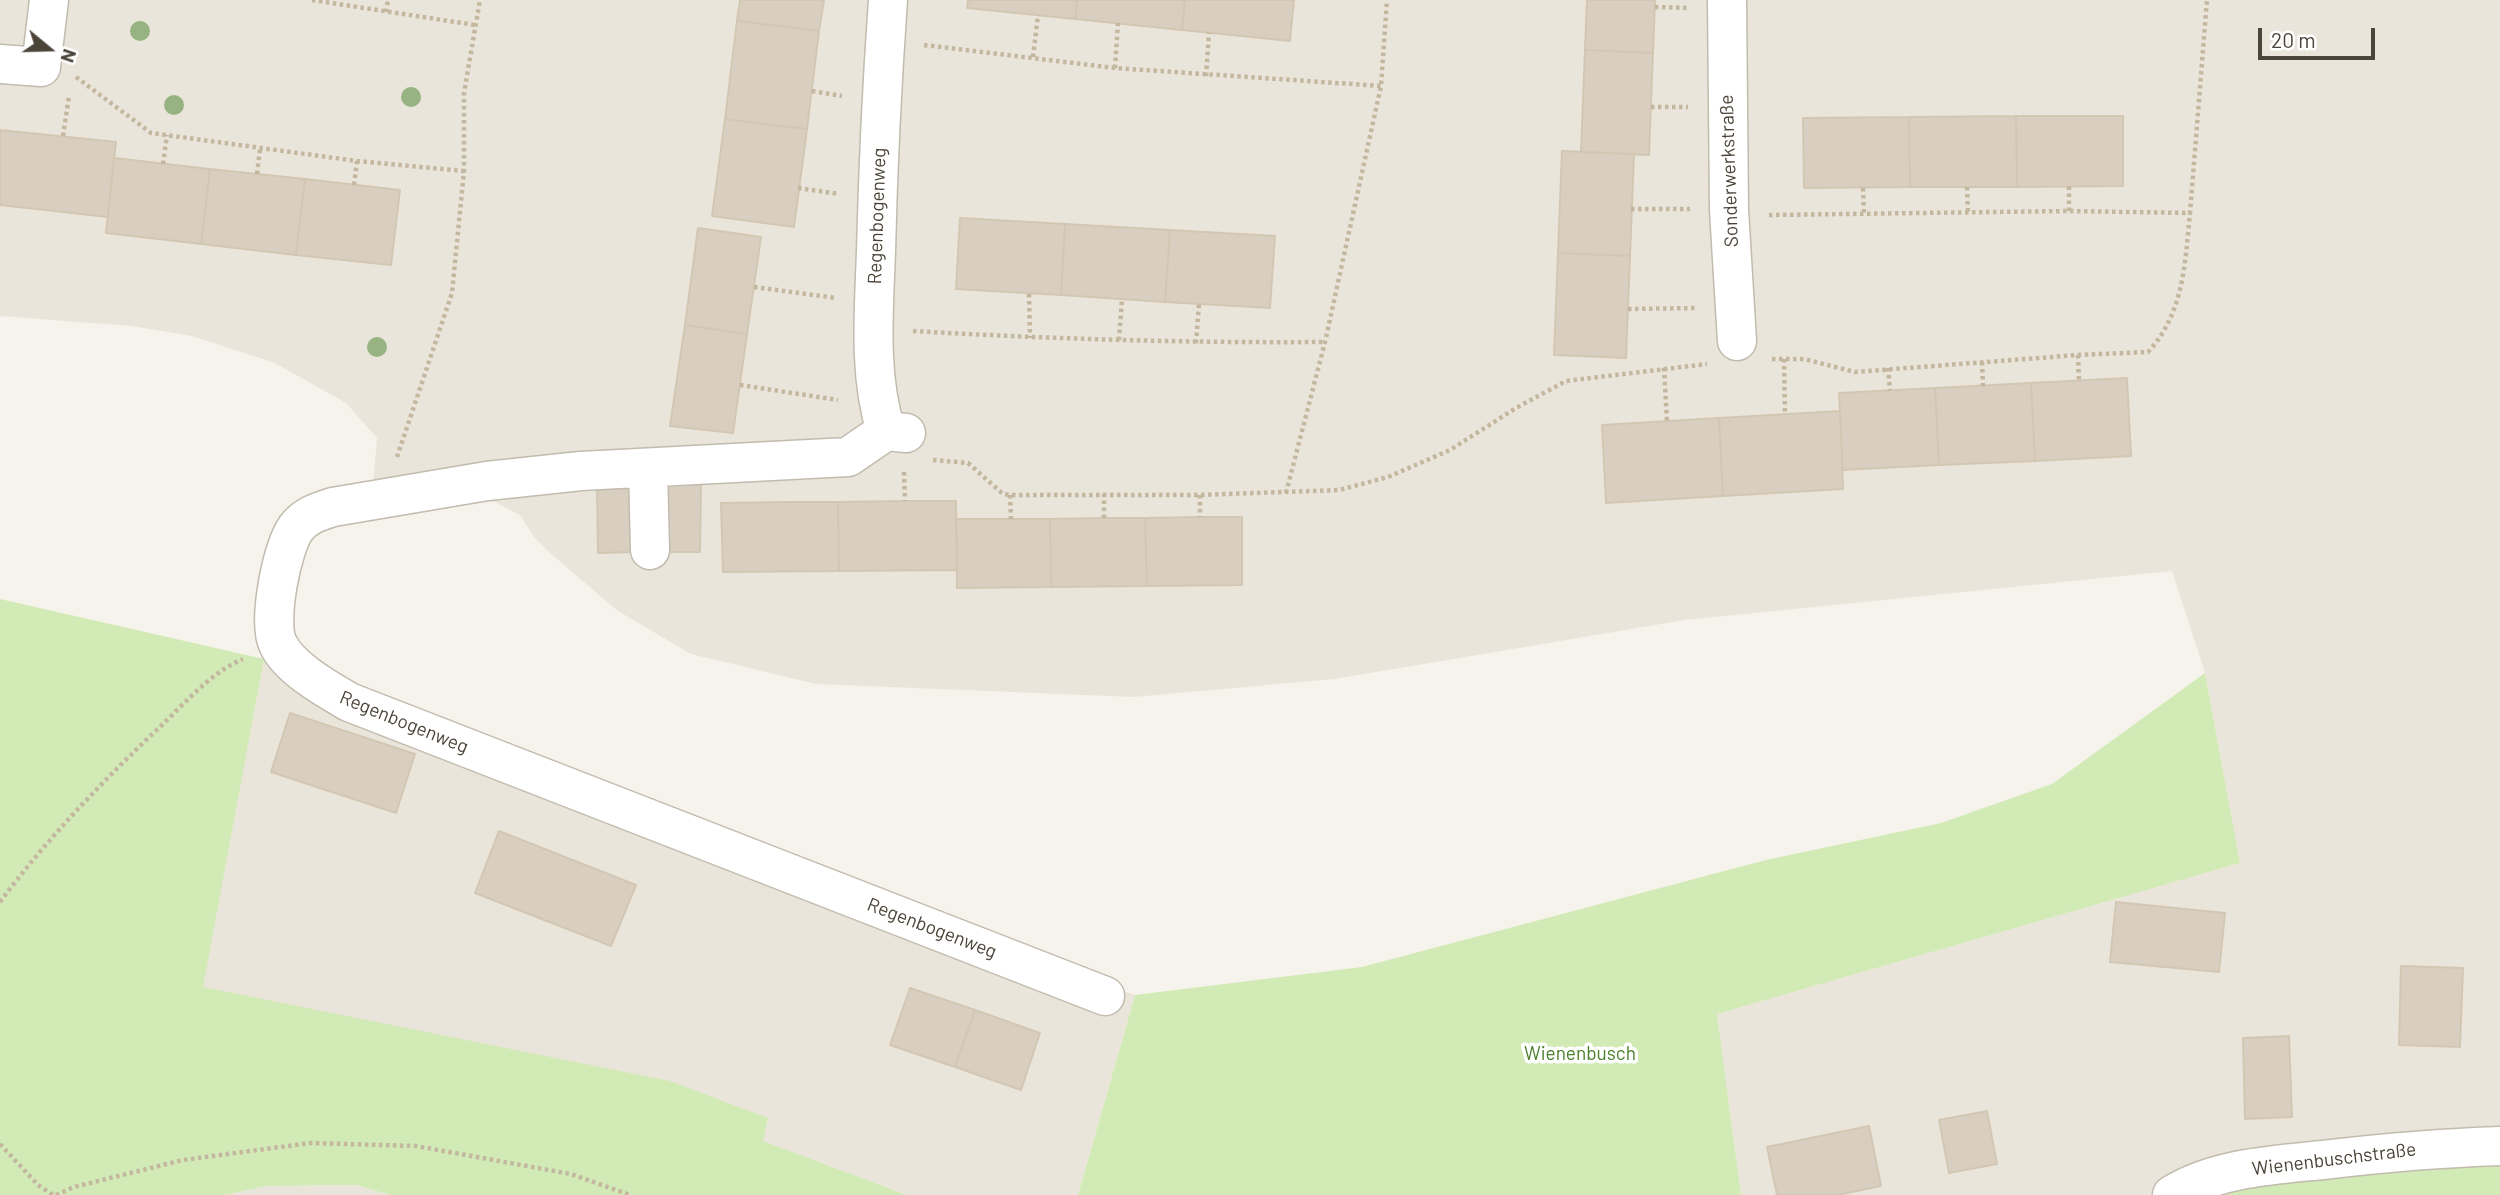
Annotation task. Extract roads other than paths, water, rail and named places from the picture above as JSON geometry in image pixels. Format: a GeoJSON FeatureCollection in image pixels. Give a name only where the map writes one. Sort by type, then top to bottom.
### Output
{"type":"FeatureCollection","features":[{"type":"Feature","properties":{"kind":"street"},"geometry":{"type":"LineString","coordinates":[[0,64],[41,67],[50,0]]}},
{"type":"Feature","properties":{"kind":"street","name":"Regenbogenweg"},"geometry":{"type":"LineString","coordinates":[[888,0],[874,313],[899,432],[848,457],[581,471],[487,481],[384,496],[309,515],[295,530],[286,552],[276,601],[277,644],[295,665],[327,690],[349,702],[1105,996]]}},
{"type":"Feature","properties":{"kind":"street","name":"Sonderwerkstraße"},"geometry":{"type":"LineString","coordinates":[[1727,0],[1729,213],[1737,343]]}},
{"type":"Feature","properties":{"kind":"street"},"geometry":{"type":"LineString","coordinates":[[648,468],[650,550]]}},
{"type":"Feature","properties":{"kind":"street","name":"Wienenbuschstraße"},"geometry":{"type":"LineString","coordinates":[[2172,1195],[2201,1182],[2251,1168],[2425,1148],[2500,1146]]}},
{"type":"Feature","properties":{"kind":"park label","name":"Wienenbusch"},"geometry":{"type":"Point","coordinates":[1580,1054]}}]}
